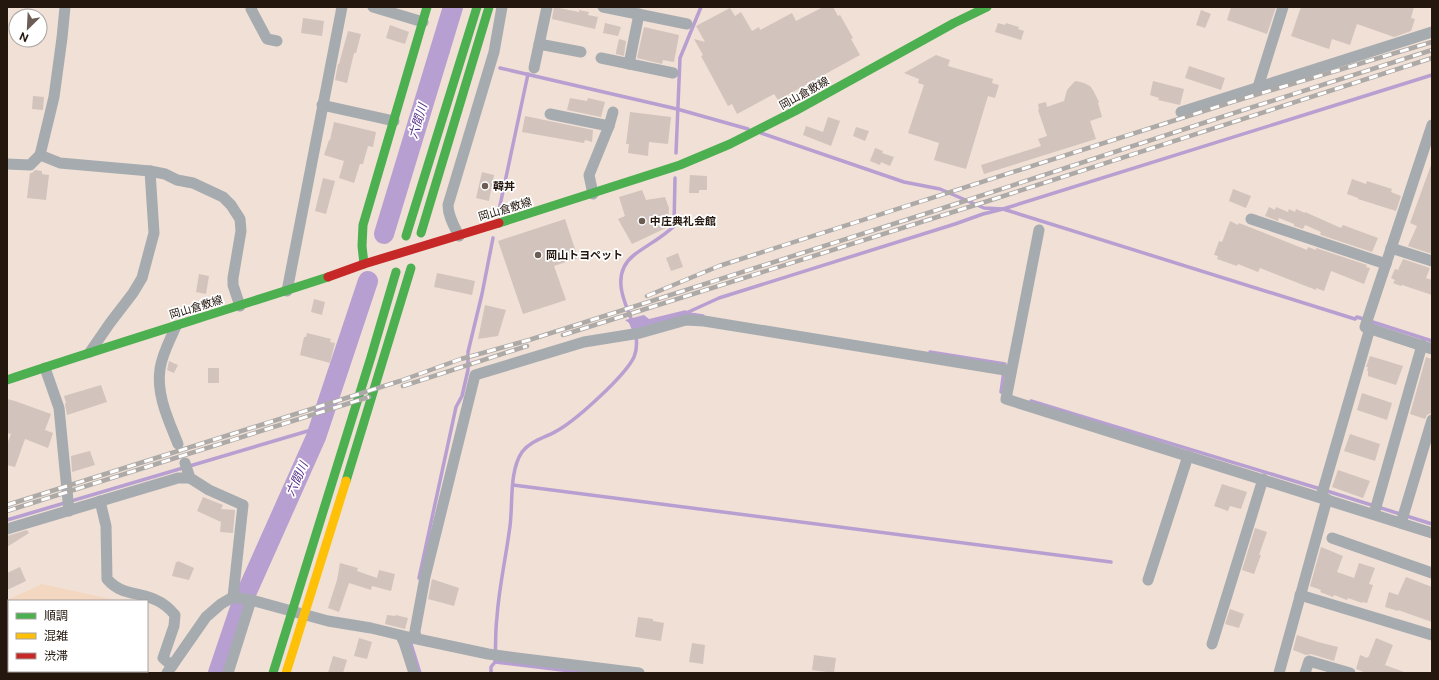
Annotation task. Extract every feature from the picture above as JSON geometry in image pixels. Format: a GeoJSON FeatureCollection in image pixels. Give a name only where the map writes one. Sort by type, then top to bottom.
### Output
{"type":"FeatureCollection","features":[{"type":"Feature","properties":{"kind":"street"},"geometry":{"type":"LineString","coordinates":[[7,164],[30,165],[40,156],[54,97],[65,7]]}},
{"type":"Feature","properties":{"kind":"street"},"geometry":{"type":"LineString","coordinates":[[252,7],[251,9],[267,39],[277,41]]}},
{"type":"Feature","properties":{"kind":"street"},"geometry":{"type":"LineString","coordinates":[[287,291],[342,7]]}},
{"type":"Feature","properties":{"kind":"street"},"geometry":{"type":"LineString","coordinates":[[373,7],[423,22]]}},
{"type":"Feature","properties":{"kind":"street"},"geometry":{"type":"LineString","coordinates":[[364,264],[362,246],[363,225],[427,7]]}},
{"type":"Feature","properties":{"kind":"street"},"geometry":{"type":"LineString","coordinates":[[406,236],[476,7]]}},
{"type":"Feature","properties":{"kind":"street"},"geometry":{"type":"LineString","coordinates":[[421,233],[489,7]]}},
{"type":"Feature","properties":{"kind":"street"},"geometry":{"type":"LineString","coordinates":[[459,236],[448,211],[448,205],[494,52],[502,7]]}},
{"type":"Feature","properties":{"kind":"street"},"geometry":{"type":"LineString","coordinates":[[534,68],[547,7]]}},
{"type":"Feature","properties":{"kind":"street"},"geometry":{"type":"LineString","coordinates":[[603,7],[687,24]]}},
{"type":"Feature","properties":{"kind":"street","name":"岡山倉敷線"},"geometry":{"type":"LineString","coordinates":[[7,380],[90,352],[287,291],[364,264],[459,236],[680,165],[742,138],[795,111],[968,11],[987,7]]}},
{"type":"Feature","properties":{"kind":"street"},"geometry":{"type":"LineString","coordinates":[[1258,86],[1283,7]]}},
{"type":"Feature","properties":{"kind":"street"},"geometry":{"type":"LineString","coordinates":[[629,64],[640,14]]}},
{"type":"Feature","properties":{"kind":"street"},"geometry":{"type":"LineString","coordinates":[[1181,112],[1258,86],[1432,32]]}},
{"type":"Feature","properties":{"kind":"street"},"geometry":{"type":"LineString","coordinates":[[539,44],[581,52]]}},
{"type":"Feature","properties":{"kind":"street"},"geometry":{"type":"LineString","coordinates":[[601,58],[673,73]]}},
{"type":"Feature","properties":{"kind":"street"},"geometry":{"type":"LineString","coordinates":[[322,105],[394,121]]}},
{"type":"Feature","properties":{"kind":"street"},"geometry":{"type":"LineString","coordinates":[[593,194],[589,175],[614,112]]}},
{"type":"Feature","properties":{"kind":"street"},"geometry":{"type":"LineString","coordinates":[[550,114],[608,126]]}},
{"type":"Feature","properties":{"kind":"street"},"geometry":{"type":"LineString","coordinates":[[1279,673],[1368,324],[1391,248],[1428,153],[1432,125]]}},
{"type":"Feature","properties":{"kind":"street"},"geometry":{"type":"LineString","coordinates":[[40,156],[60,163],[150,171],[165,174],[177,180],[193,183],[223,197],[237,213],[240,219],[241,230],[233,278],[233,285],[240,306]]}},
{"type":"Feature","properties":{"kind":"street"},"geometry":{"type":"LineString","coordinates":[[90,352],[133,293],[142,278],[154,233],[150,171]]}},
{"type":"Feature","properties":{"kind":"street"},"geometry":{"type":"LineString","coordinates":[[1251,219],[1386,264]]}},
{"type":"Feature","properties":{"kind":"street"},"geometry":{"type":"LineString","coordinates":[[1039,230],[1007,370],[1006,399],[1263,479],[1324,494],[1375,509],[1403,518],[1432,533]]}},
{"type":"Feature","properties":{"kind":"street"},"geometry":{"type":"LineString","coordinates":[[1391,248],[1432,261]]}},
{"type":"Feature","properties":{"kind":"street"},"geometry":{"type":"LineString","coordinates":[[273,673],[345,488],[411,268]]}},
{"type":"Feature","properties":{"kind":"street"},"geometry":{"type":"LineString","coordinates":[[286,673],[298,612],[396,272]]}},
{"type":"Feature","properties":{"kind":"street"},"geometry":{"type":"LineString","coordinates":[[414,673],[404,642],[415,631],[425,578],[475,375],[584,342],[636,333],[686,320],[704,321],[1007,370]]}},
{"type":"Feature","properties":{"kind":"street"},"geometry":{"type":"LineString","coordinates":[[1368,324],[1427,347],[1375,509]]}},
{"type":"Feature","properties":{"kind":"street"},"geometry":{"type":"LineString","coordinates":[[176,326],[165,351],[160,370],[160,386],[164,406],[178,444]]}},
{"type":"Feature","properties":{"kind":"street"},"geometry":{"type":"LineString","coordinates":[[44,368],[59,408],[68,505]]}},
{"type":"Feature","properties":{"kind":"street"},"geometry":{"type":"LineString","coordinates":[[1403,518],[1432,420]]}},
{"type":"Feature","properties":{"kind":"street"},"geometry":{"type":"LineString","coordinates":[[1148,580],[1188,456]]}},
{"type":"Feature","properties":{"kind":"street"},"geometry":{"type":"LineString","coordinates":[[7,529],[68,505],[100,501],[178,478],[187,469],[209,490],[243,505],[243,599],[228,673]]}},
{"type":"Feature","properties":{"kind":"street"},"geometry":{"type":"LineString","coordinates":[[1212,644],[1263,479]]}},
{"type":"Feature","properties":{"kind":"street"},"geometry":{"type":"LineString","coordinates":[[100,501],[106,526],[106,579],[113,586],[123,591],[156,600],[171,610],[175,615],[174,626],[163,658],[169,670],[206,617],[221,604],[243,599],[328,621],[370,628],[496,655],[600,671],[639,673]]}},
{"type":"Feature","properties":{"kind":"street"},"geometry":{"type":"LineString","coordinates":[[1332,538],[1432,573]]}},
{"type":"Feature","properties":{"kind":"street"},"geometry":{"type":"LineString","coordinates":[[1300,595],[1432,635]]}},
{"type":"Feature","properties":{"kind":"street"},"geometry":{"type":"LineString","coordinates":[[1305,673],[1309,661],[1346,672]]}},
{"type":"Feature","properties":{"kind":"shaded area"},"geometry":{"type":"Polygon","coordinates":[[[686,310],[688,316],[632,330],[629,323],[625,320],[644,315],[649,319],[686,310]]]}},
{"type":"Feature","properties":{"kind":"shaded area"},"geometry":{"type":"Polygon","coordinates":[[[42,584],[115,600],[8,600],[8,672],[106,673],[7,673],[7,600],[42,584]]]}},
{"type":"Feature","properties":{"kind":"building"},"geometry":{"type":"Polygon","coordinates":[[[554,7],[579,12],[579,10],[589,12],[588,15],[598,17],[595,29],[552,19],[554,7]]]}},
{"type":"Feature","properties":{"kind":"building"},"geometry":{"type":"Polygon","coordinates":[[[823,7],[833,7],[838,16],[840,15],[853,38],[851,39],[860,55],[778,100],[774,94],[737,114],[732,104],[728,106],[701,56],[703,55],[694,39],[705,42],[696,26],[730,8],[735,16],[741,12],[752,31],[759,27],[760,30],[792,13],[796,21],[823,7]]]}},
{"type":"Feature","properties":{"kind":"building"},"geometry":{"type":"Polygon","coordinates":[[[1231,7],[1276,7],[1267,34],[1227,20],[1231,7]]]}},
{"type":"Feature","properties":{"kind":"building"},"geometry":{"type":"Polygon","coordinates":[[[1301,7],[1414,7],[1411,18],[1415,19],[1411,31],[1394,37],[1357,24],[1350,45],[1332,39],[1329,49],[1291,36],[1301,7]]]}},
{"type":"Feature","properties":{"kind":"building"},"geometry":{"type":"Polygon","coordinates":[[[1201,10],[1211,14],[1205,28],[1196,25],[1201,10]]]}},
{"type":"Feature","properties":{"kind":"building"},"geometry":{"type":"Polygon","coordinates":[[[303,18],[324,21],[322,36],[301,33],[303,18]]]}},
{"type":"Feature","properties":{"kind":"building"},"geometry":{"type":"Polygon","coordinates":[[[605,23],[621,27],[618,36],[603,33],[605,23]]]}},
{"type":"Feature","properties":{"kind":"building"},"geometry":{"type":"Polygon","coordinates":[[[998,23],[1005,25],[1006,23],[1019,27],[1018,29],[1024,31],[1021,40],[995,32],[998,23]]]}},
{"type":"Feature","properties":{"kind":"building"},"geometry":{"type":"Polygon","coordinates":[[[390,25],[409,32],[405,44],[386,38],[390,25]]]}},
{"type":"Feature","properties":{"kind":"building"},"geometry":{"type":"Polygon","coordinates":[[[644,27],[679,35],[674,62],[663,60],[662,64],[637,58],[644,27]]]}},
{"type":"Feature","properties":{"kind":"building"},"geometry":{"type":"Polygon","coordinates":[[[348,31],[361,34],[356,53],[354,53],[347,83],[335,80],[338,64],[348,31]]]}},
{"type":"Feature","properties":{"kind":"building"},"geometry":{"type":"Polygon","coordinates":[[[619,39],[626,41],[624,56],[616,54],[619,39]]]}},
{"type":"Feature","properties":{"kind":"building"},"geometry":{"type":"Polygon","coordinates":[[[936,55],[950,60],[948,66],[993,79],[992,83],[999,85],[995,98],[988,96],[966,169],[934,160],[939,143],[908,133],[924,85],[918,83],[919,79],[904,73],[936,55]]]}},
{"type":"Feature","properties":{"kind":"building"},"geometry":{"type":"Polygon","coordinates":[[[1189,66],[1225,78],[1221,90],[1185,78],[1189,66]]]}},
{"type":"Feature","properties":{"kind":"building"},"geometry":{"type":"Polygon","coordinates":[[[1076,81],[1090,86],[1099,102],[1102,117],[1090,121],[1096,139],[984,174],[981,165],[1041,146],[1038,139],[1047,136],[1038,110],[1038,104],[1046,102],[1047,107],[1064,101],[1067,90],[1076,81]]]}},
{"type":"Feature","properties":{"kind":"building"},"geometry":{"type":"Polygon","coordinates":[[[1153,81],[1184,89],[1180,105],[1158,100],[1159,98],[1150,95],[1153,81]]]}},
{"type":"Feature","properties":{"kind":"building"},"geometry":{"type":"Polygon","coordinates":[[[33,96],[44,97],[43,110],[32,109],[33,96]]]}},
{"type":"Feature","properties":{"kind":"building"},"geometry":{"type":"Polygon","coordinates":[[[570,98],[587,101],[588,98],[605,102],[601,117],[567,110],[570,98]]]}},
{"type":"Feature","properties":{"kind":"building"},"geometry":{"type":"Polygon","coordinates":[[[630,112],[671,117],[668,144],[649,142],[648,156],[628,153],[629,144],[626,144],[630,112]]]}},
{"type":"Feature","properties":{"kind":"building"},"geometry":{"type":"Polygon","coordinates":[[[525,116],[593,130],[592,142],[585,140],[584,143],[522,132],[525,116]]]}},
{"type":"Feature","properties":{"kind":"building"},"geometry":{"type":"Polygon","coordinates":[[[828,117],[840,121],[831,146],[803,135],[806,126],[823,132],[828,117]]]}},
{"type":"Feature","properties":{"kind":"building"},"geometry":{"type":"Polygon","coordinates":[[[334,122],[376,132],[373,147],[368,146],[363,164],[360,164],[354,183],[339,178],[344,161],[324,155],[330,140],[334,122]]]}},
{"type":"Feature","properties":{"kind":"building"},"geometry":{"type":"Polygon","coordinates":[[[856,127],[869,131],[865,141],[853,136],[856,127]]]}},
{"type":"Feature","properties":{"kind":"building"},"geometry":{"type":"Polygon","coordinates":[[[875,148],[883,151],[882,153],[894,157],[890,166],[881,162],[880,165],[870,161],[875,148]]]}},
{"type":"Feature","properties":{"kind":"building"},"geometry":{"type":"Polygon","coordinates":[[[1431,165],[1432,254],[1408,246],[1417,226],[1410,223],[1431,165]]]}},
{"type":"Feature","properties":{"kind":"building"},"geometry":{"type":"Polygon","coordinates":[[[35,170],[42,171],[42,174],[49,175],[46,200],[27,198],[30,173],[35,170]]]}},
{"type":"Feature","properties":{"kind":"building","name":"韓丼"},"geometry":{"type":"Polygon","coordinates":[[[482,172],[494,175],[489,201],[476,198],[482,172]]]}},
{"type":"Feature","properties":{"kind":"building"},"geometry":{"type":"Polygon","coordinates":[[[690,175],[707,176],[707,190],[699,190],[699,193],[689,193],[690,175]]]}},
{"type":"Feature","properties":{"kind":"building"},"geometry":{"type":"Polygon","coordinates":[[[323,178],[335,181],[326,214],[315,211],[323,178]]]}},
{"type":"Feature","properties":{"kind":"building"},"geometry":{"type":"Polygon","coordinates":[[[1352,179],[1366,184],[1367,181],[1392,189],[1391,192],[1401,196],[1396,211],[1347,194],[1352,179]]]}},
{"type":"Feature","properties":{"kind":"building"},"geometry":{"type":"Polygon","coordinates":[[[1233,189],[1251,196],[1246,208],[1229,201],[1233,189]]]}},
{"type":"Feature","properties":{"kind":"building"},"geometry":{"type":"Polygon","coordinates":[[[642,190],[646,200],[665,197],[669,208],[668,227],[632,244],[618,219],[625,216],[619,197],[642,190]]]}},
{"type":"Feature","properties":{"kind":"building"},"geometry":{"type":"Polygon","coordinates":[[[1269,207],[1275,210],[1276,207],[1288,212],[1289,209],[1295,212],[1296,209],[1341,228],[1343,225],[1378,238],[1372,252],[1321,235],[1321,232],[1305,225],[1303,229],[1279,218],[1278,221],[1265,216],[1269,207]]]}},
{"type":"Feature","properties":{"kind":"building"},"geometry":{"type":"Polygon","coordinates":[[[565,219],[578,258],[554,266],[566,300],[523,314],[498,241],[565,219]]]}},
{"type":"Feature","properties":{"kind":"building"},"geometry":{"type":"Polygon","coordinates":[[[1230,221],[1238,225],[1239,223],[1307,250],[1308,247],[1316,250],[1316,248],[1367,265],[1366,267],[1370,268],[1364,284],[1331,271],[1324,291],[1316,288],[1316,290],[1260,268],[1258,272],[1238,264],[1237,266],[1217,259],[1218,256],[1214,255],[1219,241],[1222,242],[1230,221]]]}},
{"type":"Feature","properties":{"kind":"building"},"geometry":{"type":"Polygon","coordinates":[[[678,253],[683,267],[671,271],[666,258],[678,253]]]}},
{"type":"Feature","properties":{"kind":"building"},"geometry":{"type":"Polygon","coordinates":[[[1403,259],[1430,268],[1426,278],[1432,280],[1432,295],[1393,283],[1395,280],[1391,278],[1395,269],[1398,270],[1403,259]]]}},
{"type":"Feature","properties":{"kind":"building"},"geometry":{"type":"Polygon","coordinates":[[[437,273],[475,281],[472,295],[434,287],[437,273]]]}},
{"type":"Feature","properties":{"kind":"building"},"geometry":{"type":"Polygon","coordinates":[[[199,274],[209,276],[206,294],[196,292],[199,274]]]}},
{"type":"Feature","properties":{"kind":"building"},"geometry":{"type":"Polygon","coordinates":[[[314,299],[325,302],[322,315],[311,312],[314,299]]]}},
{"type":"Feature","properties":{"kind":"building"},"geometry":{"type":"Polygon","coordinates":[[[485,305],[506,310],[498,336],[478,339],[485,305]]]}},
{"type":"Feature","properties":{"kind":"building"},"geometry":{"type":"Polygon","coordinates":[[[307,333],[331,339],[330,342],[335,343],[330,363],[300,355],[304,337],[306,337],[307,333]]]}},
{"type":"Feature","properties":{"kind":"building"},"geometry":{"type":"Polygon","coordinates":[[[1370,356],[1403,366],[1396,385],[1368,376],[1368,367],[1366,367],[1370,356]]]}},
{"type":"Feature","properties":{"kind":"building"},"geometry":{"type":"Polygon","coordinates":[[[1426,357],[1432,359],[1432,409],[1431,413],[1427,415],[1425,419],[1410,414],[1426,357]]]}},
{"type":"Feature","properties":{"kind":"building"},"geometry":{"type":"Polygon","coordinates":[[[169,361],[178,365],[174,373],[167,370],[169,361]]]}},
{"type":"Feature","properties":{"kind":"building"},"geometry":{"type":"Polygon","coordinates":[[[208,368],[219,368],[219,383],[208,383],[208,368]]]}},
{"type":"Feature","properties":{"kind":"building"},"geometry":{"type":"Polygon","coordinates":[[[101,385],[107,402],[67,415],[64,396],[101,385]]]}},
{"type":"Feature","properties":{"kind":"building"},"geometry":{"type":"Polygon","coordinates":[[[1362,393],[1392,403],[1387,420],[1357,410],[1362,393]]]}},
{"type":"Feature","properties":{"kind":"building"},"geometry":{"type":"Polygon","coordinates":[[[7,399],[51,414],[45,430],[53,433],[48,448],[25,439],[15,467],[7,465],[7,444],[11,434],[7,433],[7,399]]]}},
{"type":"Feature","properties":{"kind":"building"},"geometry":{"type":"Polygon","coordinates":[[[1350,434],[1380,444],[1375,461],[1344,451],[1350,434]]]}},
{"type":"Feature","properties":{"kind":"building"},"geometry":{"type":"Polygon","coordinates":[[[90,451],[95,465],[72,472],[71,456],[90,451]]]}},
{"type":"Feature","properties":{"kind":"building"},"geometry":{"type":"Polygon","coordinates":[[[1338,470],[1370,481],[1363,498],[1332,487],[1338,470]]]}},
{"type":"Feature","properties":{"kind":"building"},"geometry":{"type":"Polygon","coordinates":[[[1222,484],[1247,492],[1241,509],[1230,506],[1228,511],[1214,506],[1222,484]]]}},
{"type":"Feature","properties":{"kind":"building"},"geometry":{"type":"Polygon","coordinates":[[[203,497],[223,505],[221,509],[235,510],[233,533],[220,532],[221,522],[197,511],[203,497]]]}},
{"type":"Feature","properties":{"kind":"building"},"geometry":{"type":"Polygon","coordinates":[[[1255,528],[1267,532],[1254,574],[1242,570],[1255,528]]]}},
{"type":"Feature","properties":{"kind":"building"},"geometry":{"type":"Polygon","coordinates":[[[27,530],[29,533],[7,547],[7,536],[27,530]]]}},
{"type":"Feature","properties":{"kind":"building"},"geometry":{"type":"Polygon","coordinates":[[[1321,547],[1343,556],[1337,572],[1354,578],[1359,563],[1375,568],[1369,584],[1373,585],[1367,603],[1362,603],[1348,598],[1347,600],[1334,595],[1333,597],[1310,586],[1321,547]]]}},
{"type":"Feature","properties":{"kind":"building"},"geometry":{"type":"Polygon","coordinates":[[[178,561],[194,568],[189,580],[172,576],[176,562],[178,561]]]}},
{"type":"Feature","properties":{"kind":"building"},"geometry":{"type":"Polygon","coordinates":[[[340,563],[358,568],[357,571],[377,578],[379,570],[395,574],[391,591],[372,586],[371,590],[349,583],[339,612],[328,608],[337,580],[340,563]]]}},
{"type":"Feature","properties":{"kind":"building"},"geometry":{"type":"Polygon","coordinates":[[[20,567],[26,581],[7,590],[7,573],[20,567]]]}},
{"type":"Feature","properties":{"kind":"building"},"geometry":{"type":"Polygon","coordinates":[[[1406,577],[1432,587],[1432,622],[1385,607],[1389,592],[1398,595],[1406,577]]]}},
{"type":"Feature","properties":{"kind":"building"},"geometry":{"type":"Polygon","coordinates":[[[432,579],[459,588],[454,606],[428,599],[432,579]]]}},
{"type":"Feature","properties":{"kind":"building"},"geometry":{"type":"Polygon","coordinates":[[[1230,609],[1244,614],[1239,628],[1225,624],[1230,609]]]}},
{"type":"Feature","properties":{"kind":"building"},"geometry":{"type":"Polygon","coordinates":[[[387,615],[396,615],[408,618],[405,629],[385,624],[387,615]]]}},
{"type":"Feature","properties":{"kind":"building"},"geometry":{"type":"Polygon","coordinates":[[[638,617],[653,619],[653,621],[664,623],[661,641],[635,637],[638,617]]]}},
{"type":"Feature","properties":{"kind":"building"},"geometry":{"type":"Polygon","coordinates":[[[1297,635],[1338,647],[1334,661],[1311,654],[1306,655],[1293,650],[1297,635]]]}},
{"type":"Feature","properties":{"kind":"building"},"geometry":{"type":"Polygon","coordinates":[[[359,638],[372,642],[367,659],[354,656],[359,638]]]}},
{"type":"Feature","properties":{"kind":"building"},"geometry":{"type":"Polygon","coordinates":[[[1376,638],[1393,645],[1385,665],[1404,672],[1403,673],[1366,673],[1356,669],[1360,655],[1367,658],[1369,656],[1376,638]]]}},
{"type":"Feature","properties":{"kind":"building"},"geometry":{"type":"Polygon","coordinates":[[[692,643],[705,645],[703,664],[689,662],[692,643]]]}},
{"type":"Feature","properties":{"kind":"building"},"geometry":{"type":"Polygon","coordinates":[[[814,655],[836,658],[834,673],[812,670],[814,655]]]}},
{"type":"Feature","properties":{"kind":"building"},"geometry":{"type":"Polygon","coordinates":[[[333,656],[347,660],[343,673],[328,673],[333,656]]]}},
{"type":"Feature","properties":{"kind":"waterway","name":"六間川"},"geometry":{"type":"LineString","coordinates":[[384,234],[453,7]]}},
{"type":"Feature","properties":{"kind":"waterway"},"geometry":{"type":"LineString","coordinates":[[676,153],[680,58],[701,7]]}},
{"type":"Feature","properties":{"kind":"waterway"},"geometry":{"type":"LineString","coordinates":[[440,50],[448,52]]}},
{"type":"Feature","properties":{"kind":"waterway"},"geometry":{"type":"LineString","coordinates":[[500,68],[677,109],[748,129]]}},
{"type":"Feature","properties":{"kind":"waterway"},"geometry":{"type":"LineString","coordinates":[[499,210],[528,74]]}},
{"type":"Feature","properties":{"kind":"waterway"},"geometry":{"type":"LineString","coordinates":[[684,314],[719,298],[983,214],[1432,75]]}},
{"type":"Feature","properties":{"kind":"waterway"},"geometry":{"type":"LineString","coordinates":[[761,133],[904,182],[940,189],[984,208],[1003,209],[1355,319],[1357,317],[1432,341]]}},
{"type":"Feature","properties":{"kind":"waterway"},"geometry":{"type":"LineString","coordinates":[[633,323],[621,287],[623,270],[627,262],[634,255],[674,226],[675,178]]}},
{"type":"Feature","properties":{"kind":"waterway"},"geometry":{"type":"LineString","coordinates":[[419,578],[456,407],[462,396],[468,370],[468,352],[482,294],[493,238]]}},
{"type":"Feature","properties":{"kind":"waterway","name":"六間川"},"geometry":{"type":"LineString","coordinates":[[218,673],[241,605],[316,437],[368,281]]}},
{"type":"Feature","properties":{"kind":"waterway"},"geometry":{"type":"LineString","coordinates":[[689,314],[703,316]]}},
{"type":"Feature","properties":{"kind":"waterway"},"geometry":{"type":"LineString","coordinates":[[491,673],[491,667],[495,662],[498,606],[510,526],[513,478],[518,460],[522,452],[530,444],[568,424],[621,375],[629,365],[636,352],[636,336]]}},
{"type":"Feature","properties":{"kind":"waterway"},"geometry":{"type":"LineString","coordinates":[[930,352],[1005,364],[1001,392],[1006,393]]}},
{"type":"Feature","properties":{"kind":"waterway"},"geometry":{"type":"LineString","coordinates":[[1031,401],[1432,524]]}},
{"type":"Feature","properties":{"kind":"waterway"},"geometry":{"type":"LineString","coordinates":[[7,520],[318,428]]}},
{"type":"Feature","properties":{"kind":"waterway"},"geometry":{"type":"LineString","coordinates":[[513,485],[1111,562]]}},
{"type":"Feature","properties":{"kind":"waterway"},"geometry":{"type":"LineString","coordinates":[[411,640],[420,673]]}},
{"type":"Feature","properties":{"kind":"waterway"},"geometry":{"type":"LineString","coordinates":[[495,662],[587,673]]}},
{"type":"Feature","properties":{"kind":"railway"},"geometry":{"type":"LineString","coordinates":[[647,296],[719,266],[1232,102],[1432,42]]}},
{"type":"Feature","properties":{"kind":"railway"},"geometry":{"type":"LineString","coordinates":[[7,505],[400,381],[461,359],[529,340],[934,211],[1432,50]]}},
{"type":"Feature","properties":{"kind":"railway"},"geometry":{"type":"LineString","coordinates":[[563,335],[988,201],[1432,58]]}},
{"type":"Feature","properties":{"kind":"railway"},"geometry":{"type":"LineString","coordinates":[[403,386],[527,346]]}},
{"type":"Feature","properties":{"kind":"railway"},"geometry":{"type":"LineString","coordinates":[[7,511],[369,397]]}},
{"type":"Feature","properties":{"kind":"traffic: fast"},"geometry":{"type":"LineString","coordinates":[[364,264],[362,246],[363,225],[427,7]]}},
{"type":"Feature","properties":{"kind":"traffic: fast"},"geometry":{"type":"LineString","coordinates":[[406,236],[477,7]]}},
{"type":"Feature","properties":{"kind":"traffic: fast"},"geometry":{"type":"LineString","coordinates":[[421,233],[489,7]]}},
{"type":"Feature","properties":{"kind":"traffic: fast"},"geometry":{"type":"LineString","coordinates":[[499,223],[680,165],[730,144],[795,111],[954,23],[987,7]]}},
{"type":"Feature","properties":{"kind":"traffic: fast"},"geometry":{"type":"LineString","coordinates":[[346,481],[411,268]]}},
{"type":"Feature","properties":{"kind":"traffic: fast"},"geometry":{"type":"LineString","coordinates":[[273,673],[396,272]]}},
{"type":"Feature","properties":{"kind":"traffic: fast"},"geometry":{"type":"LineString","coordinates":[[7,380],[328,277]]}},
{"type":"Feature","properties":{"kind":"traffic: slow"},"geometry":{"type":"LineString","coordinates":[[286,673],[346,481]]}},
{"type":"Feature","properties":{"kind":"traffic: jam"},"geometry":{"type":"LineString","coordinates":[[328,277],[364,264],[499,223]]}},
{"type":"Feature","properties":{"kind":"place","name":"韓丼"},"geometry":{"type":"Point","coordinates":[485,186]}},
{"type":"Feature","properties":{"kind":"place","name":"中庄典礼会館"},"geometry":{"type":"Point","coordinates":[642,221]}},
{"type":"Feature","properties":{"kind":"place","name":"岡山トヨペット"},"geometry":{"type":"Point","coordinates":[538,255]}}]}
